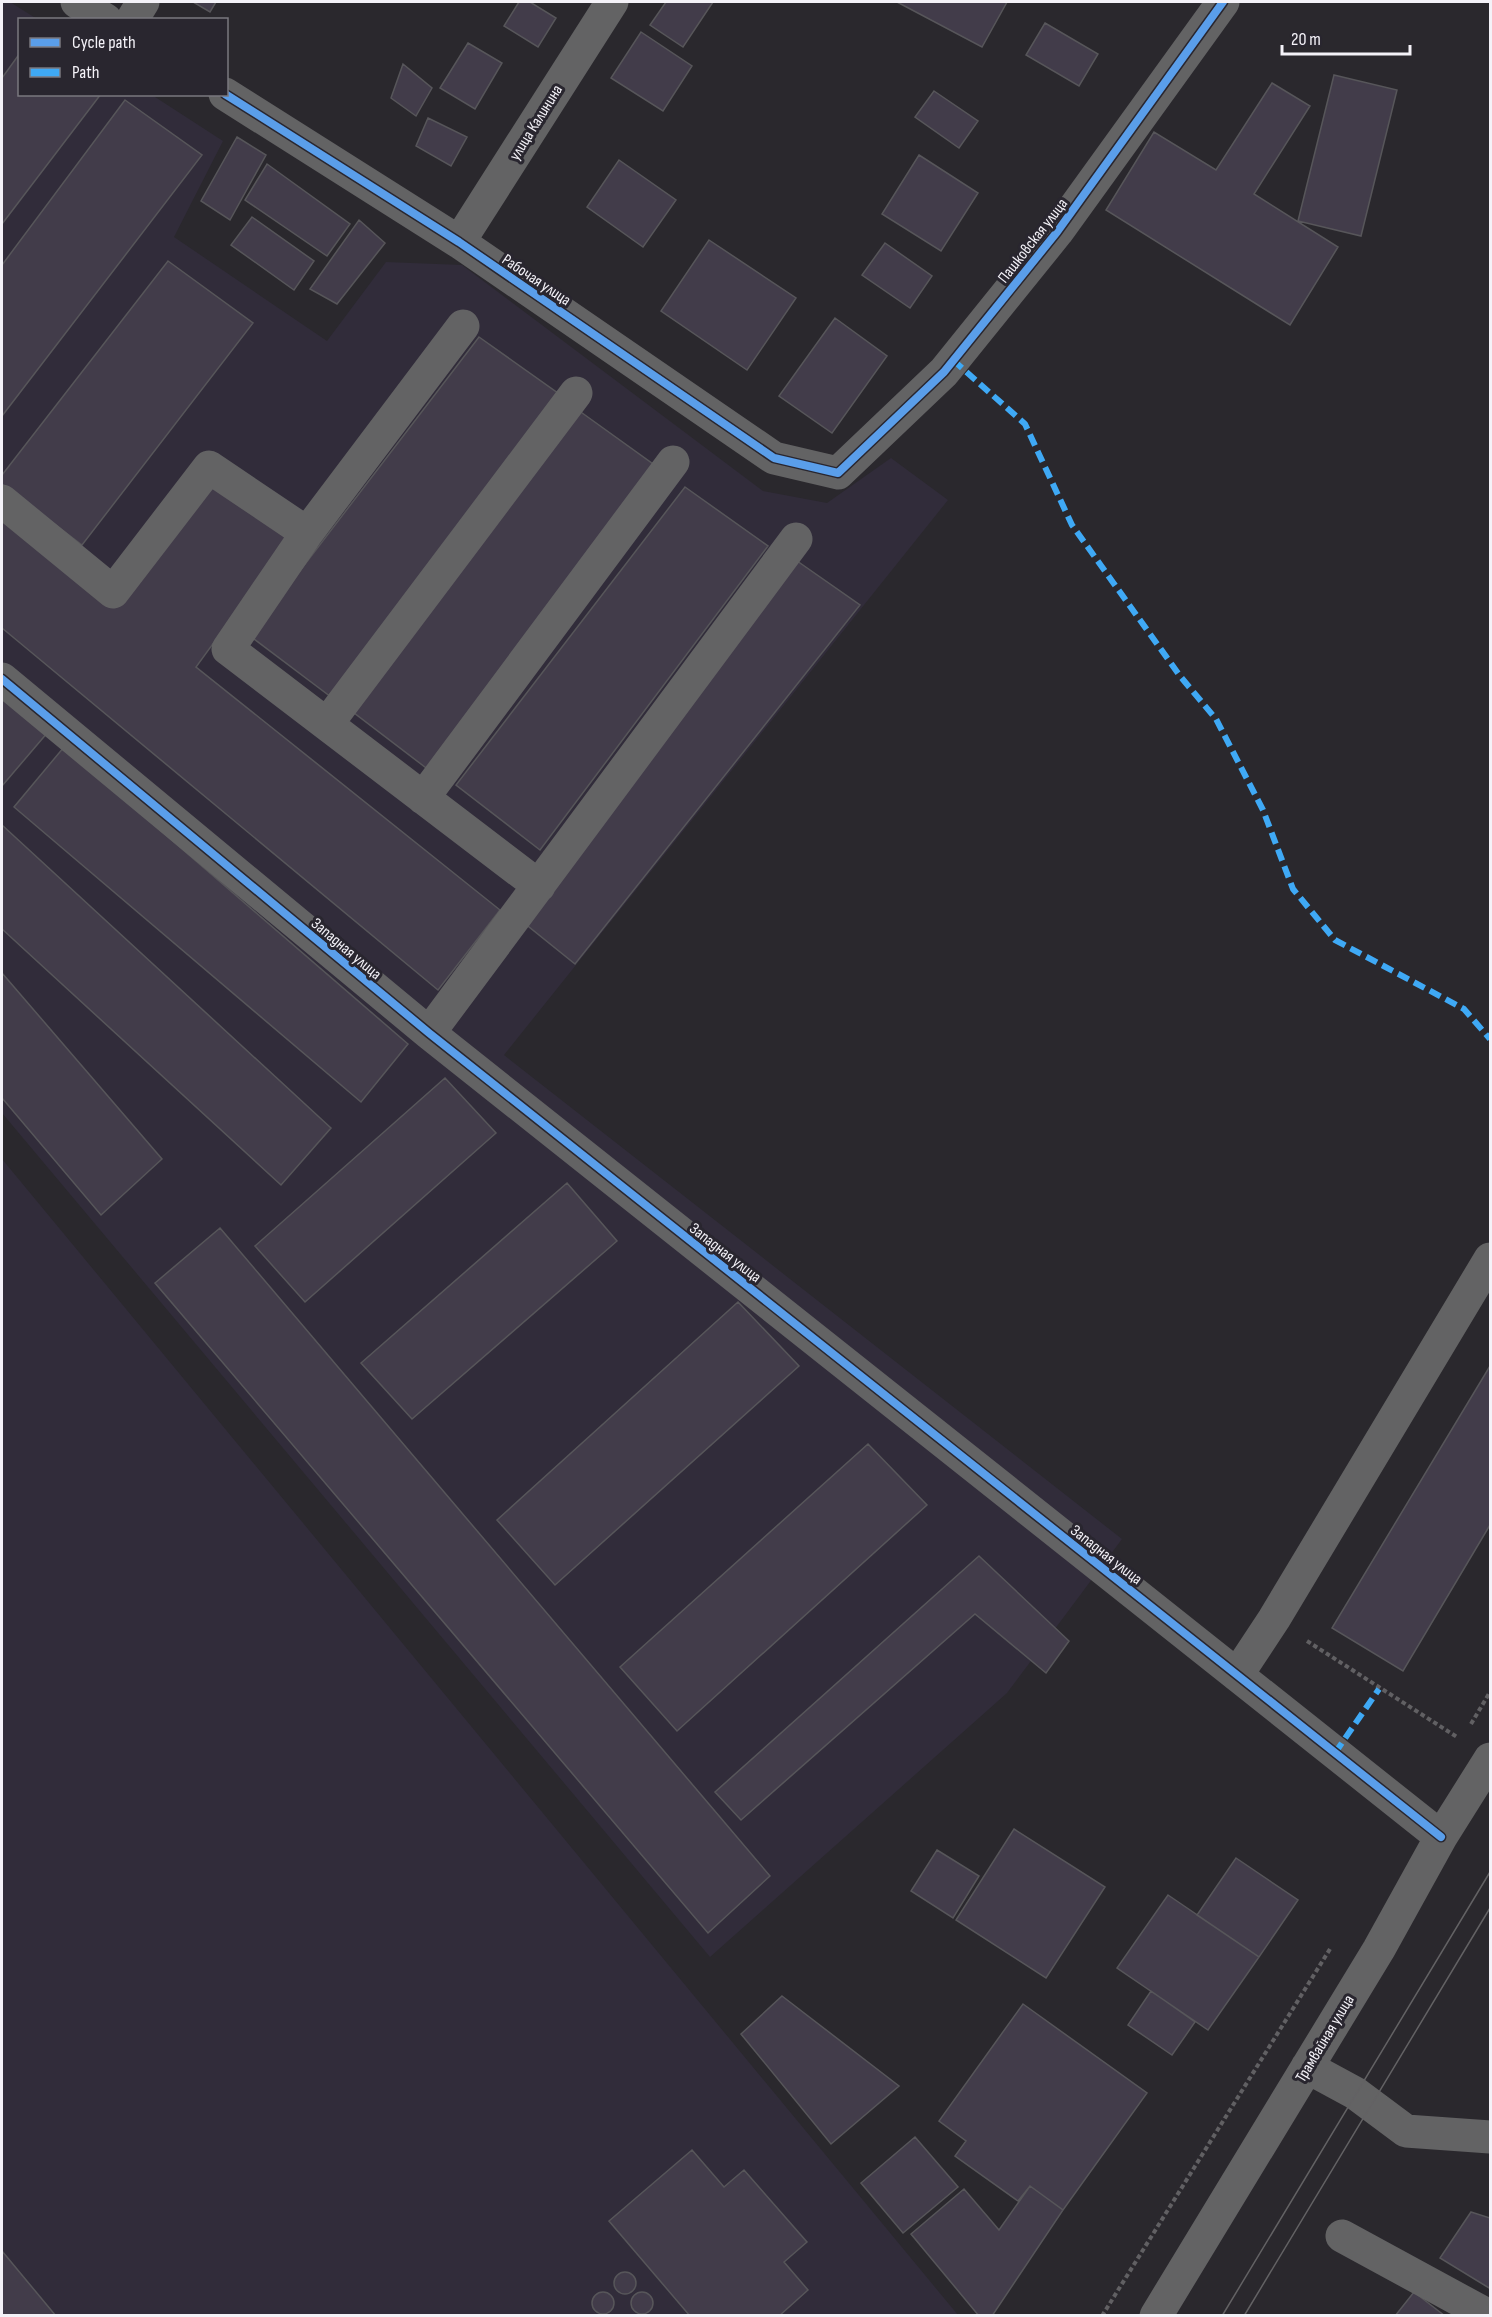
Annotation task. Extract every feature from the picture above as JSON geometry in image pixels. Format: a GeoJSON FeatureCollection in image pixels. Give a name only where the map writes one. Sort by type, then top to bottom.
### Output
{"type":"FeatureCollection","features":[{"type":"Feature","properties":{"kind":"street"},"geometry":{"type":"LineString","coordinates":[[77,2],[103,18]]}},
{"type":"Feature","properties":{"kind":"street"},"geometry":{"type":"LineString","coordinates":[[133,18],[143,2]]}},
{"type":"Feature","properties":{"kind":"street","name":"улица Калинина"},"geometry":{"type":"LineString","coordinates":[[459,242],[612,2]]}},
{"type":"Feature","properties":{"kind":"street","name":"Пашковская улица"},"geometry":{"type":"LineString","coordinates":[[838,473],[944,372],[1057,232],[1223,2]]}},
{"type":"Feature","properties":{"kind":"street","name":"Рабочая улица"},"geometry":{"type":"LineString","coordinates":[[228,96],[459,242],[774,458],[838,473]]}},
{"type":"Feature","properties":{"kind":"street"},"geometry":{"type":"LineString","coordinates":[[463,326],[307,532],[228,649],[539,886]]}},
{"type":"Feature","properties":{"kind":"street"},"geometry":{"type":"LineString","coordinates":[[327,724],[576,393]]}},
{"type":"Feature","properties":{"kind":"street"},"geometry":{"type":"LineString","coordinates":[[423,798],[673,462]]}},
{"type":"Feature","properties":{"kind":"street"},"geometry":{"type":"LineString","coordinates":[[2,501],[112,592],[209,467],[307,532]]}},
{"type":"Feature","properties":{"kind":"street"},"geometry":{"type":"LineString","coordinates":[[429,1033],[796,540]]}},
{"type":"Feature","properties":{"kind":"street","name":"Западная улица"},"geometry":{"type":"LineString","coordinates":[[2,679],[429,1033],[1441,1837]]}},
{"type":"Feature","properties":{"kind":"street"},"geometry":{"type":"LineString","coordinates":[[1237,1675],[1274,1619],[1491,1259]]}},
{"type":"Feature","properties":{"kind":"street","name":"Трамвайная улица"},"geometry":{"type":"LineString","coordinates":[[1156,2316],[1378,1949],[1441,1837],[1491,1759]]}},
{"type":"Feature","properties":{"kind":"street"},"geometry":{"type":"LineString","coordinates":[[1307,2067],[1363,2098],[1406,2132],[1491,2137]]}},
{"type":"Feature","properties":{"kind":"street"},"geometry":{"type":"LineString","coordinates":[[1341,2236],[1489,2316]]}},
{"type":"Feature","properties":{"kind":"path"},"geometry":{"type":"LineString","coordinates":[[1274,1619],[1379,1689],[1461,1739]]}},
{"type":"Feature","properties":{"kind":"path"},"geometry":{"type":"LineString","coordinates":[[1102,2316],[1332,1945]]}},
{"type":"Feature","properties":{"kind":"shaded area"},"geometry":{"type":"Polygon","coordinates":[[[2,2],[10,2],[35,18],[18,18],[18,96],[154,96],[223,141],[174,237],[327,341],[386,262],[462,265],[763,491],[827,503],[891,458],[948,500],[504,1055],[1122,1539],[1007,1693],[710,1957],[2,1113],[2,2]]]}},
{"type":"Feature","properties":{"kind":"shaded area"},"geometry":{"type":"Polygon","coordinates":[[[2,1159],[958,2315],[2,2315],[2,1159]]]}},
{"type":"Feature","properties":{"kind":"building"},"geometry":{"type":"Polygon","coordinates":[[[193,2],[216,2],[210,12],[193,2]]]}},
{"type":"Feature","properties":{"kind":"building"},"geometry":{"type":"Polygon","coordinates":[[[519,2],[530,2],[556,18],[538,47],[504,26],[519,2]]]}},
{"type":"Feature","properties":{"kind":"building"},"geometry":{"type":"Polygon","coordinates":[[[666,2],[713,2],[683,47],[650,25],[666,2]]]}},
{"type":"Feature","properties":{"kind":"building"},"geometry":{"type":"Polygon","coordinates":[[[897,2],[1007,2],[982,47],[897,2]]]}},
{"type":"Feature","properties":{"kind":"building"},"geometry":{"type":"Polygon","coordinates":[[[1045,23],[1098,54],[1079,86],[1026,55],[1045,23]]]}},
{"type":"Feature","properties":{"kind":"building"},"geometry":{"type":"Polygon","coordinates":[[[641,32],[692,66],[663,111],[611,78],[641,32]]]}},
{"type":"Feature","properties":{"kind":"building"},"geometry":{"type":"Polygon","coordinates":[[[468,43],[502,63],[475,109],[440,88],[468,43]]]}},
{"type":"Feature","properties":{"kind":"building"},"geometry":{"type":"Polygon","coordinates":[[[18,56],[18,96],[99,96],[2,224],[2,78],[18,56]]]}},
{"type":"Feature","properties":{"kind":"building"},"geometry":{"type":"Polygon","coordinates":[[[403,64],[432,88],[416,116],[391,98],[403,64]]]}},
{"type":"Feature","properties":{"kind":"building"},"geometry":{"type":"Polygon","coordinates":[[[1334,75],[1397,90],[1361,236],[1298,221],[1334,75]]]}},
{"type":"Feature","properties":{"kind":"building"},"geometry":{"type":"Polygon","coordinates":[[[1272,83],[1310,106],[1254,194],[1338,247],[1290,325],[1106,210],[1154,132],[1216,170],[1272,83]]]}},
{"type":"Feature","properties":{"kind":"building"},"geometry":{"type":"Polygon","coordinates":[[[934,91],[978,121],[959,148],[915,117],[934,91]]]}},
{"type":"Feature","properties":{"kind":"building"},"geometry":{"type":"Polygon","coordinates":[[[125,100],[202,155],[2,416],[2,265],[125,100]]]}},
{"type":"Feature","properties":{"kind":"building"},"geometry":{"type":"Polygon","coordinates":[[[428,118],[467,137],[451,166],[416,146],[428,118]]]}},
{"type":"Feature","properties":{"kind":"building"},"geometry":{"type":"Polygon","coordinates":[[[237,137],[266,155],[230,220],[201,201],[237,137]]]}},
{"type":"Feature","properties":{"kind":"building"},"geometry":{"type":"Polygon","coordinates":[[[919,155],[978,193],[941,251],[882,214],[919,155]]]}},
{"type":"Feature","properties":{"kind":"building"},"geometry":{"type":"Polygon","coordinates":[[[619,160],[676,200],[643,247],[587,207],[619,160]]]}},
{"type":"Feature","properties":{"kind":"building"},"geometry":{"type":"Polygon","coordinates":[[[267,164],[350,224],[327,256],[245,200],[267,164]]]}},
{"type":"Feature","properties":{"kind":"building"},"geometry":{"type":"Polygon","coordinates":[[[252,217],[314,261],[294,290],[231,245],[252,217]]]}},
{"type":"Feature","properties":{"kind":"building"},"geometry":{"type":"Polygon","coordinates":[[[359,220],[385,243],[337,304],[310,289],[359,220]]]}},
{"type":"Feature","properties":{"kind":"building"},"geometry":{"type":"Polygon","coordinates":[[[709,240],[796,298],[747,370],[661,311],[709,240]]]}},
{"type":"Feature","properties":{"kind":"building"},"geometry":{"type":"Polygon","coordinates":[[[885,243],[932,276],[910,308],[862,275],[885,243]]]}},
{"type":"Feature","properties":{"kind":"building"},"geometry":{"type":"Polygon","coordinates":[[[168,261],[253,323],[82,545],[2,484],[2,475],[168,261]]]}},
{"type":"Feature","properties":{"kind":"building"},"geometry":{"type":"Polygon","coordinates":[[[835,318],[887,356],[832,433],[779,396],[835,318]]]}},
{"type":"Feature","properties":{"kind":"building"},"geometry":{"type":"Polygon","coordinates":[[[479,337],[562,396],[335,700],[250,636],[479,337]]]}},
{"type":"Feature","properties":{"kind":"building"},"geometry":{"type":"Polygon","coordinates":[[[578,410],[660,469],[434,774],[349,709],[578,410]]]}},
{"type":"Feature","properties":{"kind":"building"},"geometry":{"type":"Polygon","coordinates":[[[213,482],[289,539],[196,667],[500,910],[438,990],[2,628],[2,506],[118,597],[213,482]]]}},
{"type":"Feature","properties":{"kind":"building"},"geometry":{"type":"Polygon","coordinates":[[[685,487],[768,546],[540,850],[456,785],[685,487]]]}},
{"type":"Feature","properties":{"kind":"building"},"geometry":{"type":"Polygon","coordinates":[[[790,556],[860,605],[575,964],[518,918],[790,556]]]}},
{"type":"Feature","properties":{"kind":"building"},"geometry":{"type":"Polygon","coordinates":[[[2,693],[48,732],[2,786],[2,693]]]}},
{"type":"Feature","properties":{"kind":"building"},"geometry":{"type":"Polygon","coordinates":[[[64,747],[408,1044],[361,1102],[14,807],[64,747]]]}},
{"type":"Feature","properties":{"kind":"building"},"geometry":{"type":"Polygon","coordinates":[[[2,825],[331,1128],[281,1185],[2,929],[2,825]]]}},
{"type":"Feature","properties":{"kind":"building"},"geometry":{"type":"Polygon","coordinates":[[[2,973],[162,1159],[101,1215],[2,1098],[2,973]]]}},
{"type":"Feature","properties":{"kind":"building"},"geometry":{"type":"Polygon","coordinates":[[[445,1078],[496,1133],[305,1302],[255,1246],[445,1078]]]}},
{"type":"Feature","properties":{"kind":"building"},"geometry":{"type":"Polygon","coordinates":[[[567,1183],[617,1241],[412,1419],[361,1363],[567,1183]]]}},
{"type":"Feature","properties":{"kind":"building"},"geometry":{"type":"Polygon","coordinates":[[[220,1228],[770,1876],[708,1933],[155,1283],[220,1228]]]}},
{"type":"Feature","properties":{"kind":"building"},"geometry":{"type":"Polygon","coordinates":[[[738,1302],[799,1366],[555,1585],[497,1520],[738,1302]]]}},
{"type":"Feature","properties":{"kind":"building"},"geometry":{"type":"Polygon","coordinates":[[[1490,1366],[1490,1525],[1403,1671],[1332,1628],[1490,1366]]]}},
{"type":"Feature","properties":{"kind":"building"},"geometry":{"type":"Polygon","coordinates":[[[868,1444],[927,1505],[677,1731],[620,1667],[868,1444]]]}},
{"type":"Feature","properties":{"kind":"building"},"geometry":{"type":"Polygon","coordinates":[[[979,1556],[1069,1641],[1046,1673],[975,1614],[741,1820],[715,1792],[979,1556]]]}},
{"type":"Feature","properties":{"kind":"building"},"geometry":{"type":"Polygon","coordinates":[[[1014,1829],[1105,1887],[1046,1978],[956,1920],[1014,1829]]]}},
{"type":"Feature","properties":{"kind":"building"},"geometry":{"type":"Polygon","coordinates":[[[937,1850],[979,1876],[953,1918],[911,1891],[937,1850]]]}},
{"type":"Feature","properties":{"kind":"building"},"geometry":{"type":"Polygon","coordinates":[[[1236,1858],[1298,1900],[1259,1957],[1197,1915],[1236,1858]]]}},
{"type":"Feature","properties":{"kind":"building"},"geometry":{"type":"Polygon","coordinates":[[[1168,1895],[1259,1957],[1208,2030],[1117,1968],[1168,1895]]]}},
{"type":"Feature","properties":{"kind":"building"},"geometry":{"type":"Polygon","coordinates":[[[1151,1991],[1195,2022],[1172,2055],[1128,2025],[1151,1991]]]}},
{"type":"Feature","properties":{"kind":"building"},"geometry":{"type":"Polygon","coordinates":[[[782,1996],[899,2086],[831,2144],[741,2034],[782,1996]]]}},
{"type":"Feature","properties":{"kind":"building"},"geometry":{"type":"Polygon","coordinates":[[[1023,2004],[1147,2093],[1063,2210],[1030,2186],[1018,2201],[955,2156],[966,2141],[939,2121],[1023,2004]]]}},
{"type":"Feature","properties":{"kind":"building"},"geometry":{"type":"Polygon","coordinates":[[[915,2137],[958,2187],[903,2233],[861,2183],[915,2137]]]}},
{"type":"Feature","properties":{"kind":"building"},"geometry":{"type":"Polygon","coordinates":[[[692,2150],[724,2187],[744,2170],[807,2242],[784,2262],[808,2290],[779,2316],[690,2316],[609,2221],[692,2150]]]}},
{"type":"Feature","properties":{"kind":"building"},"geometry":{"type":"Polygon","coordinates":[[[1030,2186],[1063,2210],[992,2316],[979,2316],[911,2234],[964,2189],[999,2230],[1030,2186]]]}},
{"type":"Feature","properties":{"kind":"building"},"geometry":{"type":"Polygon","coordinates":[[[1471,2212],[1490,2218],[1489,2288],[1440,2258],[1471,2212]]]}},
{"type":"Feature","properties":{"kind":"building"},"geometry":{"type":"Polygon","coordinates":[[[2,2251],[56,2316],[2,2316],[2,2251]]]}},
{"type":"Feature","properties":{"kind":"building"},"geometry":{"type":"Polygon","coordinates":[[[625,2272],[633,2275],[636,2283],[633,2291],[625,2294],[617,2291],[614,2283],[617,2275],[625,2272]]]}},
{"type":"Feature","properties":{"kind":"building"},"geometry":{"type":"Polygon","coordinates":[[[603,2292],[611,2295],[614,2303],[611,2311],[603,2314],[595,2311],[592,2303],[595,2295],[603,2292]]]}},
{"type":"Feature","properties":{"kind":"building"},"geometry":{"type":"Polygon","coordinates":[[[642,2292],[650,2295],[653,2303],[650,2311],[642,2314],[634,2311],[631,2303],[634,2295],[642,2292]]]}},
{"type":"Feature","properties":{"kind":"building"},"geometry":{"type":"Polygon","coordinates":[[[1414,2292],[1445,2316],[1395,2316],[1414,2292]]]}},
{"type":"Feature","properties":{"kind":"tram line"},"geometry":{"type":"LineString","coordinates":[[1222,2316],[1490,1872]]}},
{"type":"Feature","properties":{"kind":"tram line"},"geometry":{"type":"LineString","coordinates":[[1244,2316],[1490,1908]]}},
{"type":"Feature","properties":{"kind":"marked path"},"geometry":{"type":"LineString","coordinates":[[953,360],[1025,424],[1072,525],[1180,676],[1216,719],[1263,810],[1293,889],[1335,940],[1464,1009],[1490,1039]]}},
{"type":"Feature","properties":{"kind":"marked path"},"geometry":{"type":"LineString","coordinates":[[1335,1753],[1379,1689]]}},
{"type":"Feature","properties":{"kind":"cycle path"},"geometry":{"type":"LineString","coordinates":[[228,96],[459,242],[774,458],[838,473],[944,372],[1057,232],[1223,2]]}},
{"type":"Feature","properties":{"kind":"cycle path"},"geometry":{"type":"LineString","coordinates":[[2,679],[429,1033],[1441,1837]]}}]}
